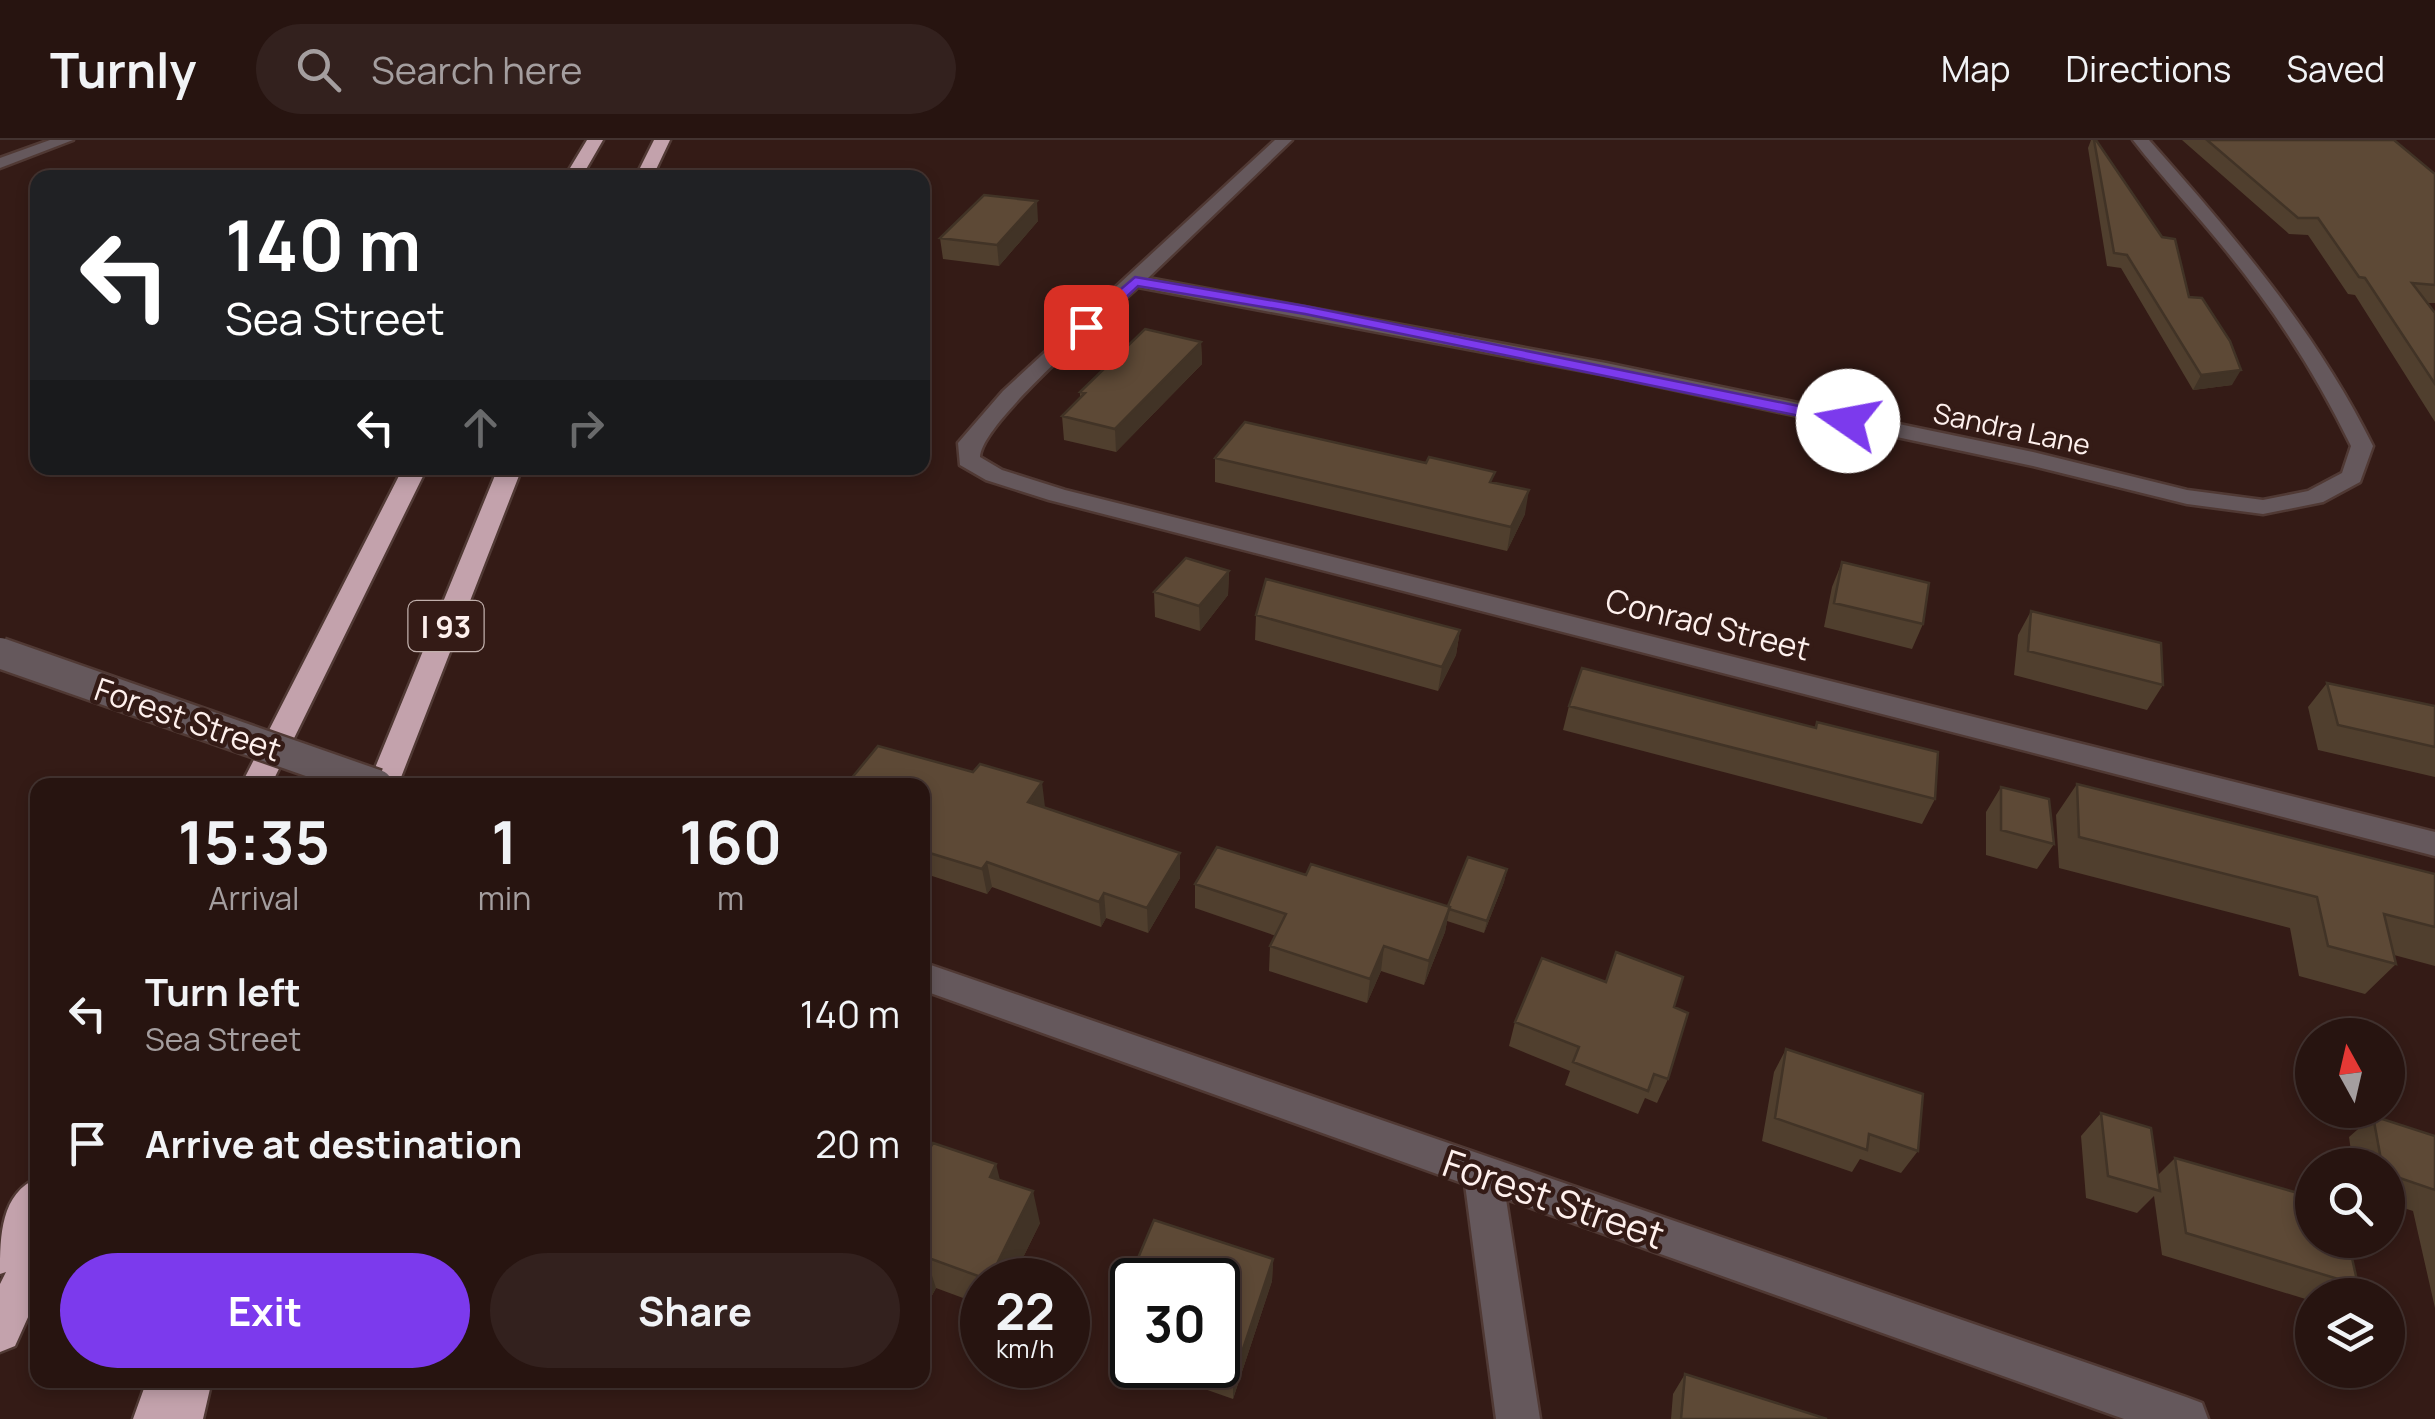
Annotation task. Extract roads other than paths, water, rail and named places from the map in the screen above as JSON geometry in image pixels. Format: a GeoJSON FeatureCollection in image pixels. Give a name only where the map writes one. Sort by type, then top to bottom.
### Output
{"type":"FeatureCollection","features":[{"type":"Feature","properties":{"kind":"highway"},"geometry":{"type":"LineString","coordinates":[[577,170],[596,140]]}},
{"type":"Feature","properties":{"kind":"highway"},"geometry":{"type":"LineString","coordinates":[[647,170],[662,140]]}},
{"type":"Feature","properties":{"kind":"highway"},"geometry":{"type":"LineString","coordinates":[[260,778],[411,475]]}},
{"type":"Feature","properties":{"kind":"highway","name":"I 93"},"geometry":{"type":"LineString","coordinates":[[383,778],[507,475]]}},
{"type":"Feature","properties":{"kind":"highway"},"geometry":{"type":"LineString","coordinates":[[0,1255],[30,1208]]}},
{"type":"Feature","properties":{"kind":"highway"},"geometry":{"type":"LineString","coordinates":[[0,1331],[30,1265]]}},
{"type":"Feature","properties":{"kind":"highway"},"geometry":{"type":"LineString","coordinates":[[155,1419],[166,1388]]}},
{"type":"Feature","properties":{"kind":"highway"},"geometry":{"type":"LineString","coordinates":[[181,1419],[188,1388]]}},
{"type":"Feature","properties":{"kind":"street"},"geometry":{"type":"LineString","coordinates":[[0,163],[65,140]]}},
{"type":"Feature","properties":{"kind":"street"},"geometry":{"type":"LineString","coordinates":[[1135,281],[1284,140]]}},
{"type":"Feature","properties":{"kind":"street","name":"Sandra Lane"},"geometry":{"type":"LineString","coordinates":[[1135,281],[1606,369],[2033,459],[2187,498],[2263,507],[2316,497],[2352,476],[2362,446],[2345,407],[2256,274],[2141,140]]}},
{"type":"Feature","properties":{"kind":"street","name":"Conrad Street"},"geometry":{"type":"LineString","coordinates":[[1135,281],[998,410],[969,443],[968,460],[994,475],[1057,495],[2435,844]]}},
{"type":"Feature","properties":{"kind":"street","name":"Forest Street"},"geometry":{"type":"LineString","coordinates":[[0,653],[360,778]]}},
{"type":"Feature","properties":{"kind":"street","name":"Forest Street"},"geometry":{"type":"LineString","coordinates":[[930,979],[2186,1419]]}},
{"type":"Feature","properties":{"kind":"street"},"geometry":{"type":"LineString","coordinates":[[1483,1173],[1518,1419]]}}]}
